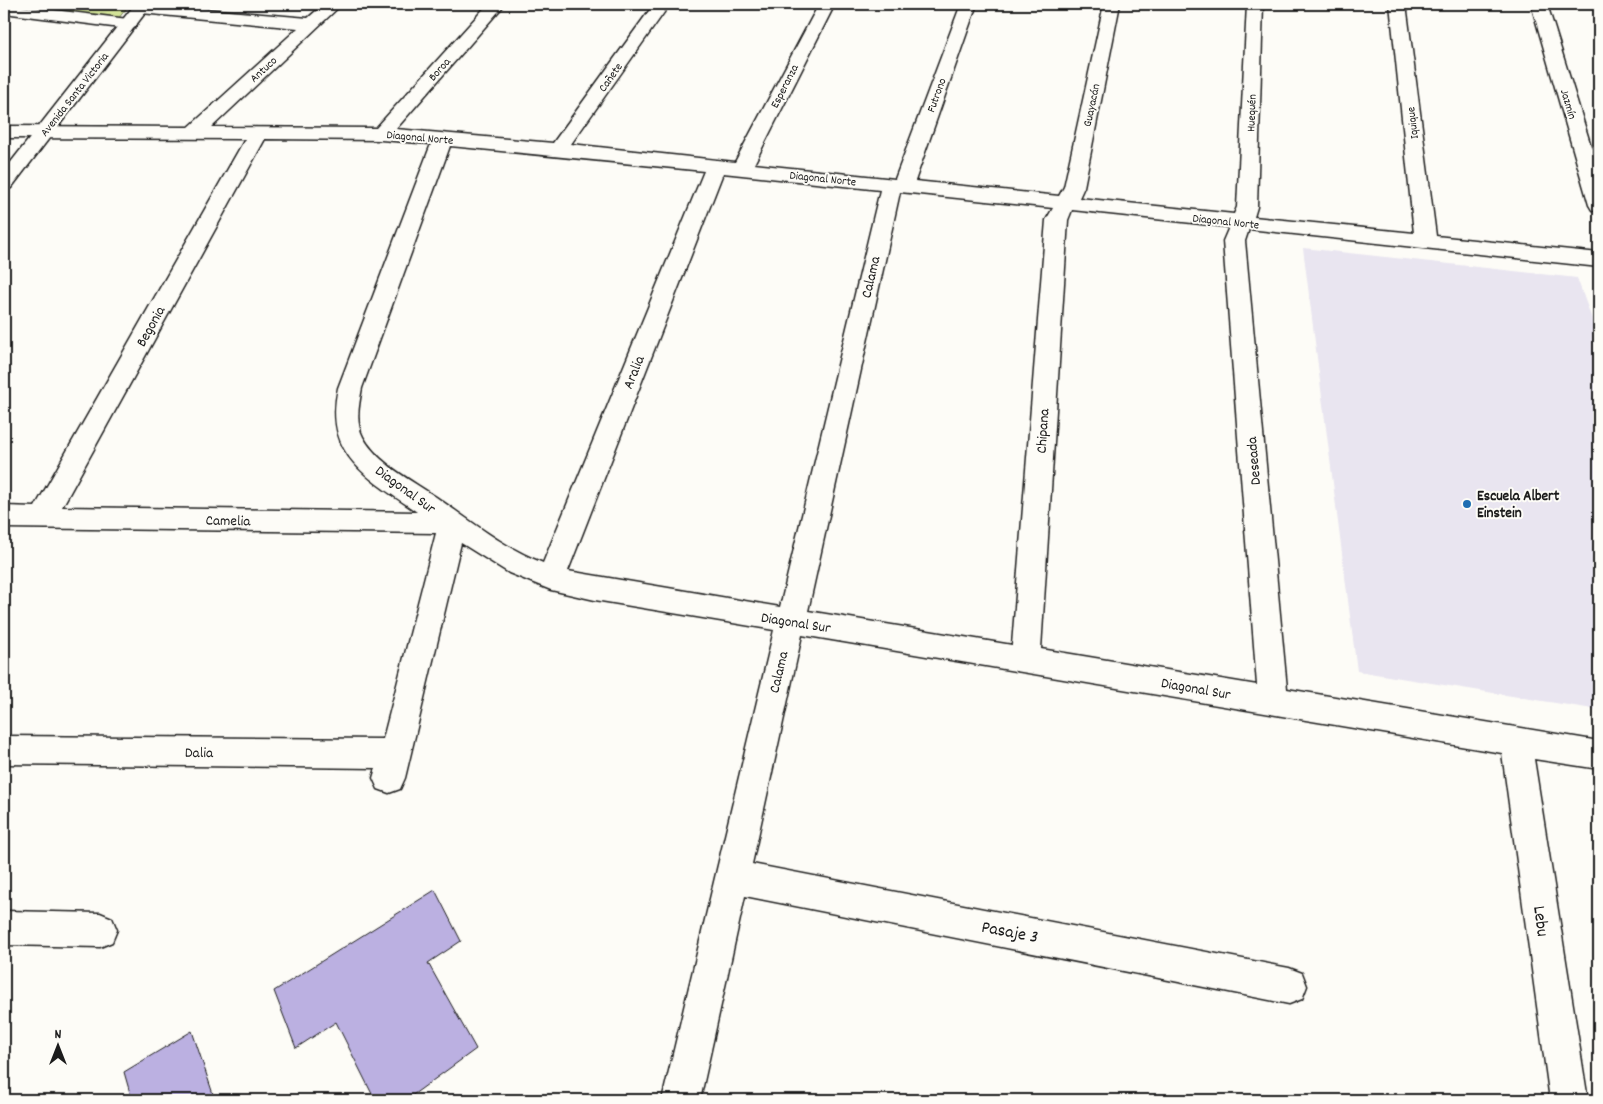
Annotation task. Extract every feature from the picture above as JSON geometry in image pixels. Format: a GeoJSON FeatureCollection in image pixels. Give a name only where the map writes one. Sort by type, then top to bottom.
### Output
{"type":"FeatureCollection","features":[{"type":"Feature","properties":{"kind":"street","name":"Antuco"},"geometry":{"type":"LineString","coordinates":[[193,134],[334,4]]}},
{"type":"Feature","properties":{"kind":"street","name":"Boroa"},"geometry":{"type":"LineString","coordinates":[[380,134],[498,4]]}},
{"type":"Feature","properties":{"kind":"street","name":"Cañete"},"geometry":{"type":"LineString","coordinates":[[558,150],[662,4]]}},
{"type":"Feature","properties":{"kind":"street","name":"Esperanza"},"geometry":{"type":"LineString","coordinates":[[741,169],[827,4]]}},
{"type":"Feature","properties":{"kind":"street","name":"Futrono"},"geometry":{"type":"LineString","coordinates":[[897,185],[969,4]]}},
{"type":"Feature","properties":{"kind":"street","name":"Guayacán"},"geometry":{"type":"LineString","coordinates":[[1065,204],[1074,187],[1112,4]]}},
{"type":"Feature","properties":{"kind":"street","name":"Huequén"},"geometry":{"type":"LineString","coordinates":[[1242,222],[1247,206],[1255,4]]}},
{"type":"Feature","properties":{"kind":"street","name":"Iquique"},"geometry":{"type":"LineString","coordinates":[[1398,4],[1426,242]]}},
{"type":"Feature","properties":{"kind":"street","name":"Jazmín"},"geometry":{"type":"LineString","coordinates":[[1539,4],[1599,205]]}},
{"type":"Feature","properties":{"kind":"street"},"geometry":{"type":"LineString","coordinates":[[142,6],[312,24]]}},
{"type":"Feature","properties":{"kind":"street","name":"Avenida Santa Victoria"},"geometry":{"type":"LineString","coordinates":[[4,184],[142,6]]}},
{"type":"Feature","properties":{"kind":"street"},"geometry":{"type":"LineString","coordinates":[[4,8],[128,24]]}},
{"type":"Feature","properties":{"kind":"street","name":"Diagonal Norte"},"geometry":{"type":"LineString","coordinates":[[4,132],[380,134],[443,139],[716,166],[1599,260]]}},
{"type":"Feature","properties":{"kind":"street","name":"Begonia"},"geometry":{"type":"LineString","coordinates":[[42,518],[258,134]]}},
{"type":"Feature","properties":{"kind":"street","name":"Diagonal Sur"},"geometry":{"type":"LineString","coordinates":[[443,139],[350,388],[346,407],[347,426],[351,440],[360,453],[391,479],[452,523],[519,565],[550,578],[595,588],[1599,755]]}},
{"type":"Feature","properties":{"kind":"street","name":"Aralia"},"geometry":{"type":"LineString","coordinates":[[550,578],[716,166]]}},
{"type":"Feature","properties":{"kind":"street","name":"Calama"},"geometry":{"type":"LineString","coordinates":[[681,1100],[790,621],[897,185]]}},
{"type":"Feature","properties":{"kind":"street","name":"Chipana"},"geometry":{"type":"LineString","coordinates":[[1026,660],[1057,220],[1065,204]]}},
{"type":"Feature","properties":{"kind":"street","name":"Deseada"},"geometry":{"type":"LineString","coordinates":[[1242,222],[1234,241],[1273,701]]}},
{"type":"Feature","properties":{"kind":"street","name":"Camelia"},"geometry":{"type":"LineString","coordinates":[[4,517],[452,523]]}},
{"type":"Feature","properties":{"kind":"street","name":"Dalia"},"geometry":{"type":"LineString","coordinates":[[4,750],[392,766],[452,523]]}},
{"type":"Feature","properties":{"kind":"street","name":"Lebu"},"geometry":{"type":"LineString","coordinates":[[1516,741],[1569,1100]]}},
{"type":"Feature","properties":{"kind":"street","name":"Pasaje 3"},"geometry":{"type":"LineString","coordinates":[[732,877],[1289,986]]}},
{"type":"Feature","properties":{"kind":"street"},"geometry":{"type":"LineString","coordinates":[[4,928],[100,930]]}},
{"type":"Feature","properties":{"kind":"shaded area","name":"Escuela Albert Einstein"},"geometry":{"type":"Polygon","coordinates":[[[1303,248],[1577,278],[1599,338],[1599,710],[1357,671],[1303,248]]]}},
{"type":"Feature","properties":{"kind":"green space"},"geometry":{"type":"Polygon","coordinates":[[[50,4],[130,4],[118,19],[42,8],[50,4]]]}},
{"type":"Feature","properties":{"kind":"building"},"geometry":{"type":"Polygon","coordinates":[[[435,890],[461,941],[428,963],[476,1049],[406,1100],[375,1100],[336,1022],[296,1048],[274,991],[435,890]]]}},
{"type":"Feature","properties":{"kind":"building"},"geometry":{"type":"Polygon","coordinates":[[[192,1031],[215,1100],[132,1100],[124,1072],[192,1031]]]}},
{"type":"Feature","properties":{"kind":"place","name":"Escuela Albert Einstein"},"geometry":{"type":"Point","coordinates":[1467,504]}}]}
